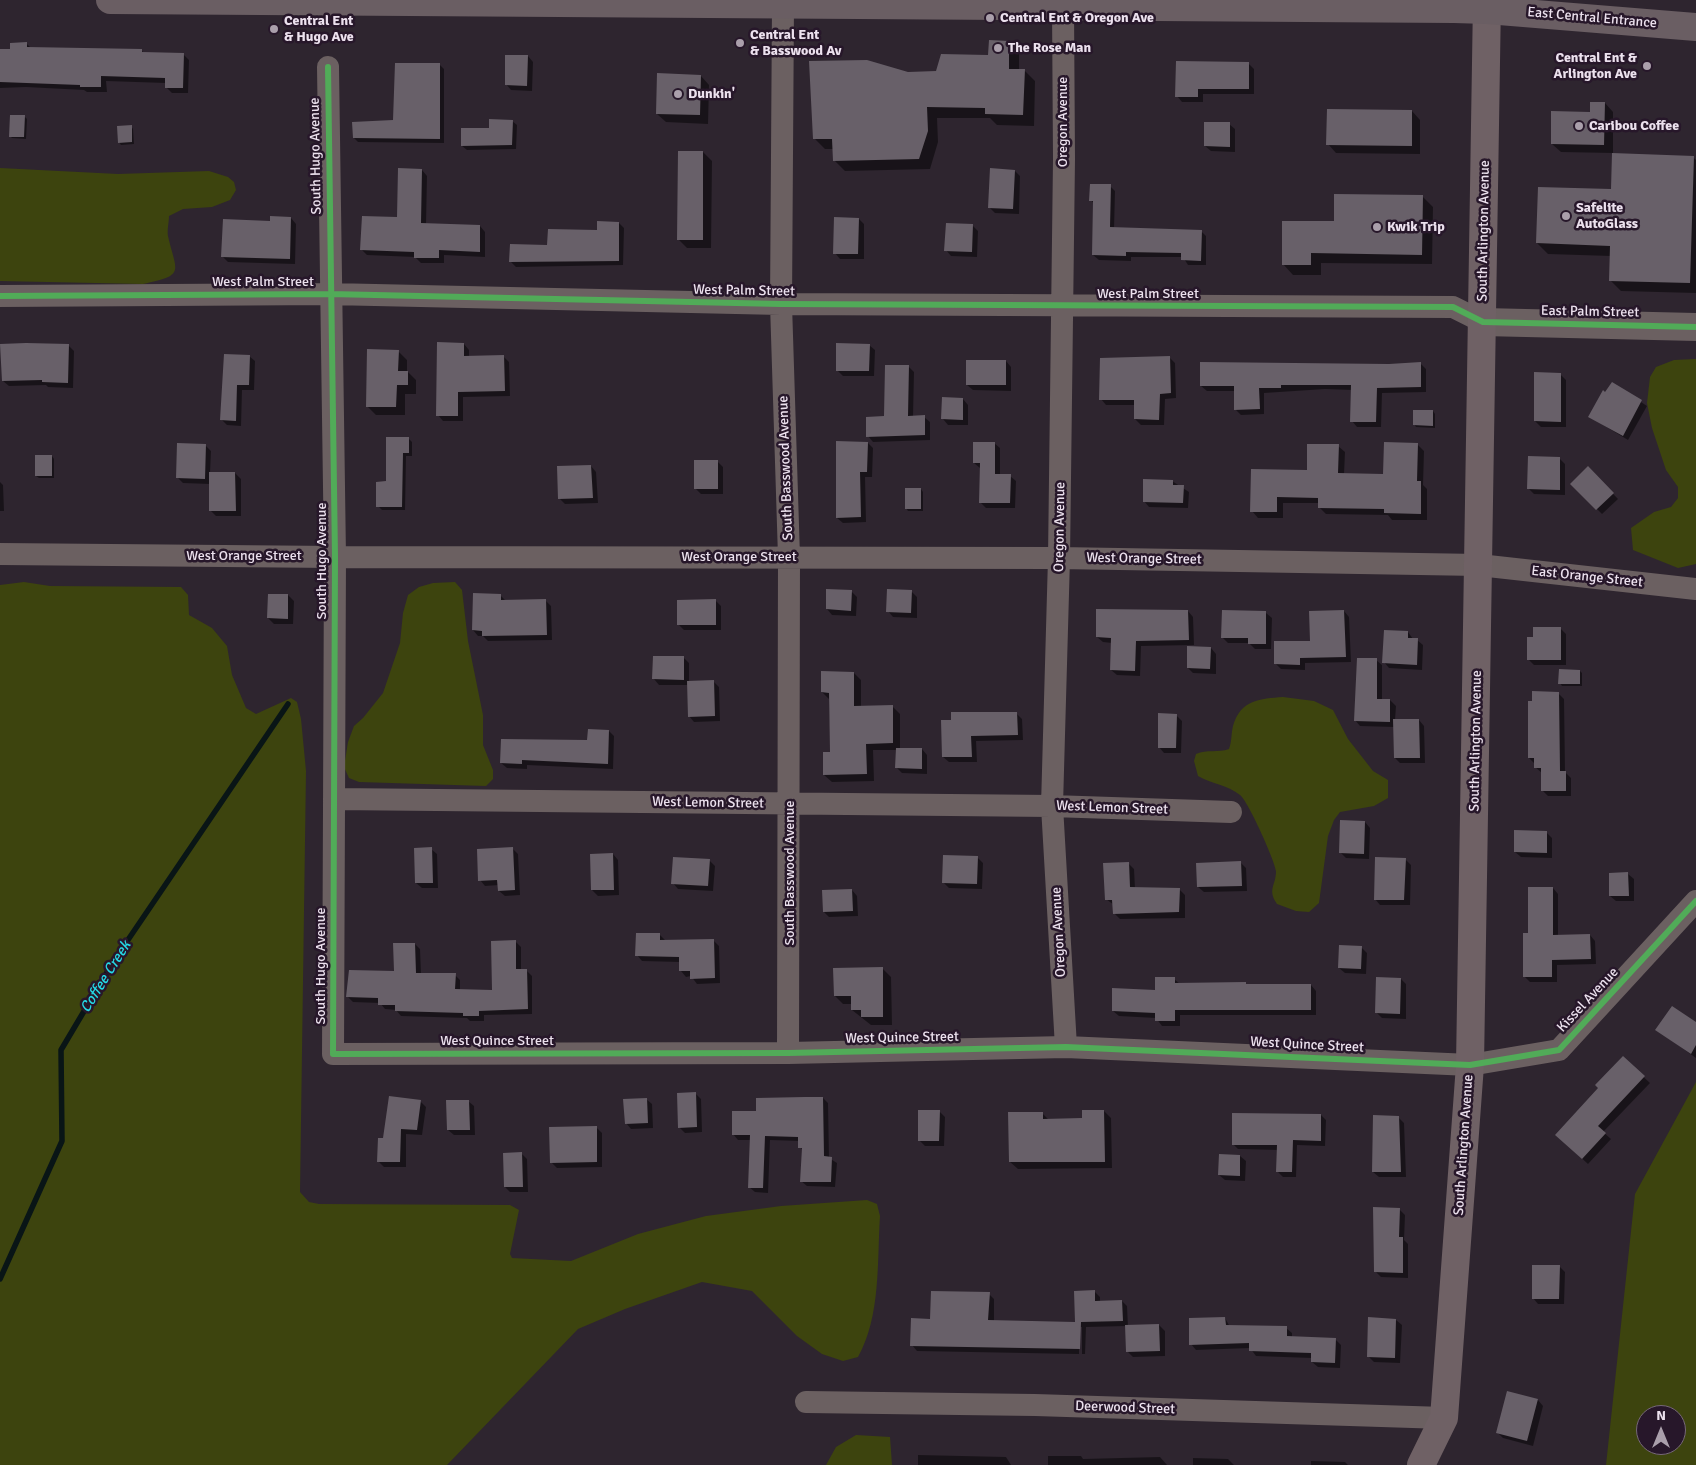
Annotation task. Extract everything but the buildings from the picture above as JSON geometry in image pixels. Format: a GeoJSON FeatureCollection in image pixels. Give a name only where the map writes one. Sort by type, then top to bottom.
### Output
{"type":"FeatureCollection","features":[{"type":"Feature","properties":{"kind":"highway","name":"East Central Entrance"},"geometry":{"type":"LineString","coordinates":[[110,0],[784,2],[1063,6],[1487,5],[1696,27]]}},
{"type":"Feature","properties":{"kind":"main road","name":"South Arlington Avenue"},"geometry":{"type":"LineString","coordinates":[[1421,1465],[1444,1418],[1470,1065],[1487,5]]}},
{"type":"Feature","properties":{"kind":"street","name":"South Basswood Avenue"},"geometry":{"type":"LineString","coordinates":[[784,2],[782,304],[789,557],[788,1052]]}},
{"type":"Feature","properties":{"kind":"street","name":"Oregon Avenue"},"geometry":{"type":"LineString","coordinates":[[1063,6],[1060,558],[1052,806],[1066,1047]]}},
{"type":"Feature","properties":{"kind":"street","name":"South Hugo Avenue"},"geometry":{"type":"LineString","coordinates":[[328,68],[335,557],[333,1054]]}},
{"type":"Feature","properties":{"kind":"street","name":"West Palm Street"},"geometry":{"type":"LineString","coordinates":[[0,296],[330,294],[782,304],[1062,307],[1454,307],[1483,322]]}},
{"type":"Feature","properties":{"kind":"street","name":"East Palm Street"},"geometry":{"type":"LineString","coordinates":[[1483,322],[1696,327]]}},
{"type":"Feature","properties":{"kind":"street","name":"West Orange Street"},"geometry":{"type":"LineString","coordinates":[[0,554],[335,557],[1060,558],[1479,565]]}},
{"type":"Feature","properties":{"kind":"street","name":"East Orange Street"},"geometry":{"type":"LineString","coordinates":[[1479,565],[1696,589]]}},
{"type":"Feature","properties":{"kind":"street","name":"West Lemon Street"},"geometry":{"type":"LineString","coordinates":[[334,799],[1052,806],[1231,812]]}},
{"type":"Feature","properties":{"kind":"street","name":"Kissel Avenue"},"geometry":{"type":"LineString","coordinates":[[1470,1065],[1558,1050],[1696,901]]}},
{"type":"Feature","properties":{"kind":"street","name":"West Quince Street"},"geometry":{"type":"LineString","coordinates":[[333,1054],[788,1052],[1066,1047],[1470,1065]]}},
{"type":"Feature","properties":{"kind":"street","name":"Deerwood Street"},"geometry":{"type":"LineString","coordinates":[[806,1402],[1036,1405],[1444,1418]]}},
{"type":"Feature","properties":{"kind":"green space"},"geometry":{"type":"Polygon","coordinates":[[[0,168],[118,174],[209,171],[228,177],[234,182],[236,190],[230,200],[212,207],[183,209],[169,216],[168,236],[175,270],[167,278],[143,284],[0,281],[0,168]]]}},
{"type":"Feature","properties":{"kind":"green space"},"geometry":{"type":"Polygon","coordinates":[[[1696,359],[1696,564],[1678,568],[1633,550],[1631,528],[1654,512],[1671,507],[1678,498],[1678,487],[1666,470],[1652,428],[1647,403],[1650,377],[1656,367],[1674,360],[1696,359]]]}},
{"type":"Feature","properties":{"kind":"green space"},"geometry":{"type":"Polygon","coordinates":[[[24,582],[50,586],[181,587],[188,595],[189,615],[212,628],[227,646],[232,675],[246,708],[256,714],[291,698],[297,702],[301,719],[306,771],[300,1192],[309,1202],[319,1204],[510,1205],[519,1210],[510,1254],[512,1258],[571,1261],[638,1234],[706,1216],[781,1206],[867,1200],[877,1204],[880,1216],[878,1270],[871,1324],[858,1357],[843,1361],[822,1354],[797,1336],[752,1291],[702,1282],[625,1309],[578,1329],[447,1465],[0,1465],[0,585],[24,582]]]}},
{"type":"Feature","properties":{"kind":"green space"},"geometry":{"type":"Polygon","coordinates":[[[455,582],[462,590],[468,641],[483,715],[483,745],[493,770],[493,779],[486,786],[359,782],[349,778],[344,767],[348,742],[354,726],[383,693],[400,643],[403,613],[408,595],[419,587],[433,583],[455,582]]]}},
{"type":"Feature","properties":{"kind":"green space"},"geometry":{"type":"Polygon","coordinates":[[[1283,697],[1314,701],[1333,710],[1348,739],[1373,771],[1388,780],[1388,798],[1374,806],[1340,812],[1334,820],[1328,836],[1319,903],[1309,912],[1296,911],[1277,904],[1272,891],[1276,871],[1261,831],[1249,808],[1240,795],[1198,776],[1194,761],[1196,754],[1229,749],[1233,726],[1241,710],[1246,705],[1259,700],[1283,697]]]}},
{"type":"Feature","properties":{"kind":"green space"},"geometry":{"type":"Polygon","coordinates":[[[1696,1082],[1696,1465],[1606,1465],[1635,1194],[1696,1082]]]}},
{"type":"Feature","properties":{"kind":"green space"},"geometry":{"type":"Polygon","coordinates":[[[856,1435],[890,1437],[892,1465],[826,1465],[836,1447],[856,1435]]]}},
{"type":"Feature","properties":{"kind":"waterway","name":"Coffee Creek"},"geometry":{"type":"LineString","coordinates":[[0,1279],[62,1141],[61,1050],[115,959],[288,704]]}},
{"type":"Feature","properties":{"kind":"cycle path"},"geometry":{"type":"LineString","coordinates":[[328,67],[335,557],[333,1054],[788,1053],[1066,1047],[1470,1065],[1559,1050],[1696,901]]}},
{"type":"Feature","properties":{"kind":"cycle path"},"geometry":{"type":"LineString","coordinates":[[0,296],[330,294],[781,304],[1453,307],[1483,322],[1696,327]]}},
{"type":"Feature","properties":{"kind":"place","name":"Central Ent & Oregon Ave"},"geometry":{"type":"Point","coordinates":[990,18]}},
{"type":"Feature","properties":{"kind":"place","name":"Central Ent & Hugo Ave"},"geometry":{"type":"Point","coordinates":[274,29]}},
{"type":"Feature","properties":{"kind":"place","name":"Central Ent & Basswood Av"},"geometry":{"type":"Point","coordinates":[740,43]}},
{"type":"Feature","properties":{"kind":"place","name":"The Rose Man"},"geometry":{"type":"Point","coordinates":[998,48]}},
{"type":"Feature","properties":{"kind":"place","name":"Central Ent & Arlington Ave"},"geometry":{"type":"Point","coordinates":[1647,66]}},
{"type":"Feature","properties":{"kind":"place","name":"Dunkin'"},"geometry":{"type":"Point","coordinates":[678,94]}},
{"type":"Feature","properties":{"kind":"place","name":"Caribou Coffee"},"geometry":{"type":"Point","coordinates":[1579,126]}},
{"type":"Feature","properties":{"kind":"place","name":"Safelite AutoGlass"},"geometry":{"type":"Point","coordinates":[1566,216]}},
{"type":"Feature","properties":{"kind":"place","name":"Kwik Trip"},"geometry":{"type":"Point","coordinates":[1377,227]}}]}
